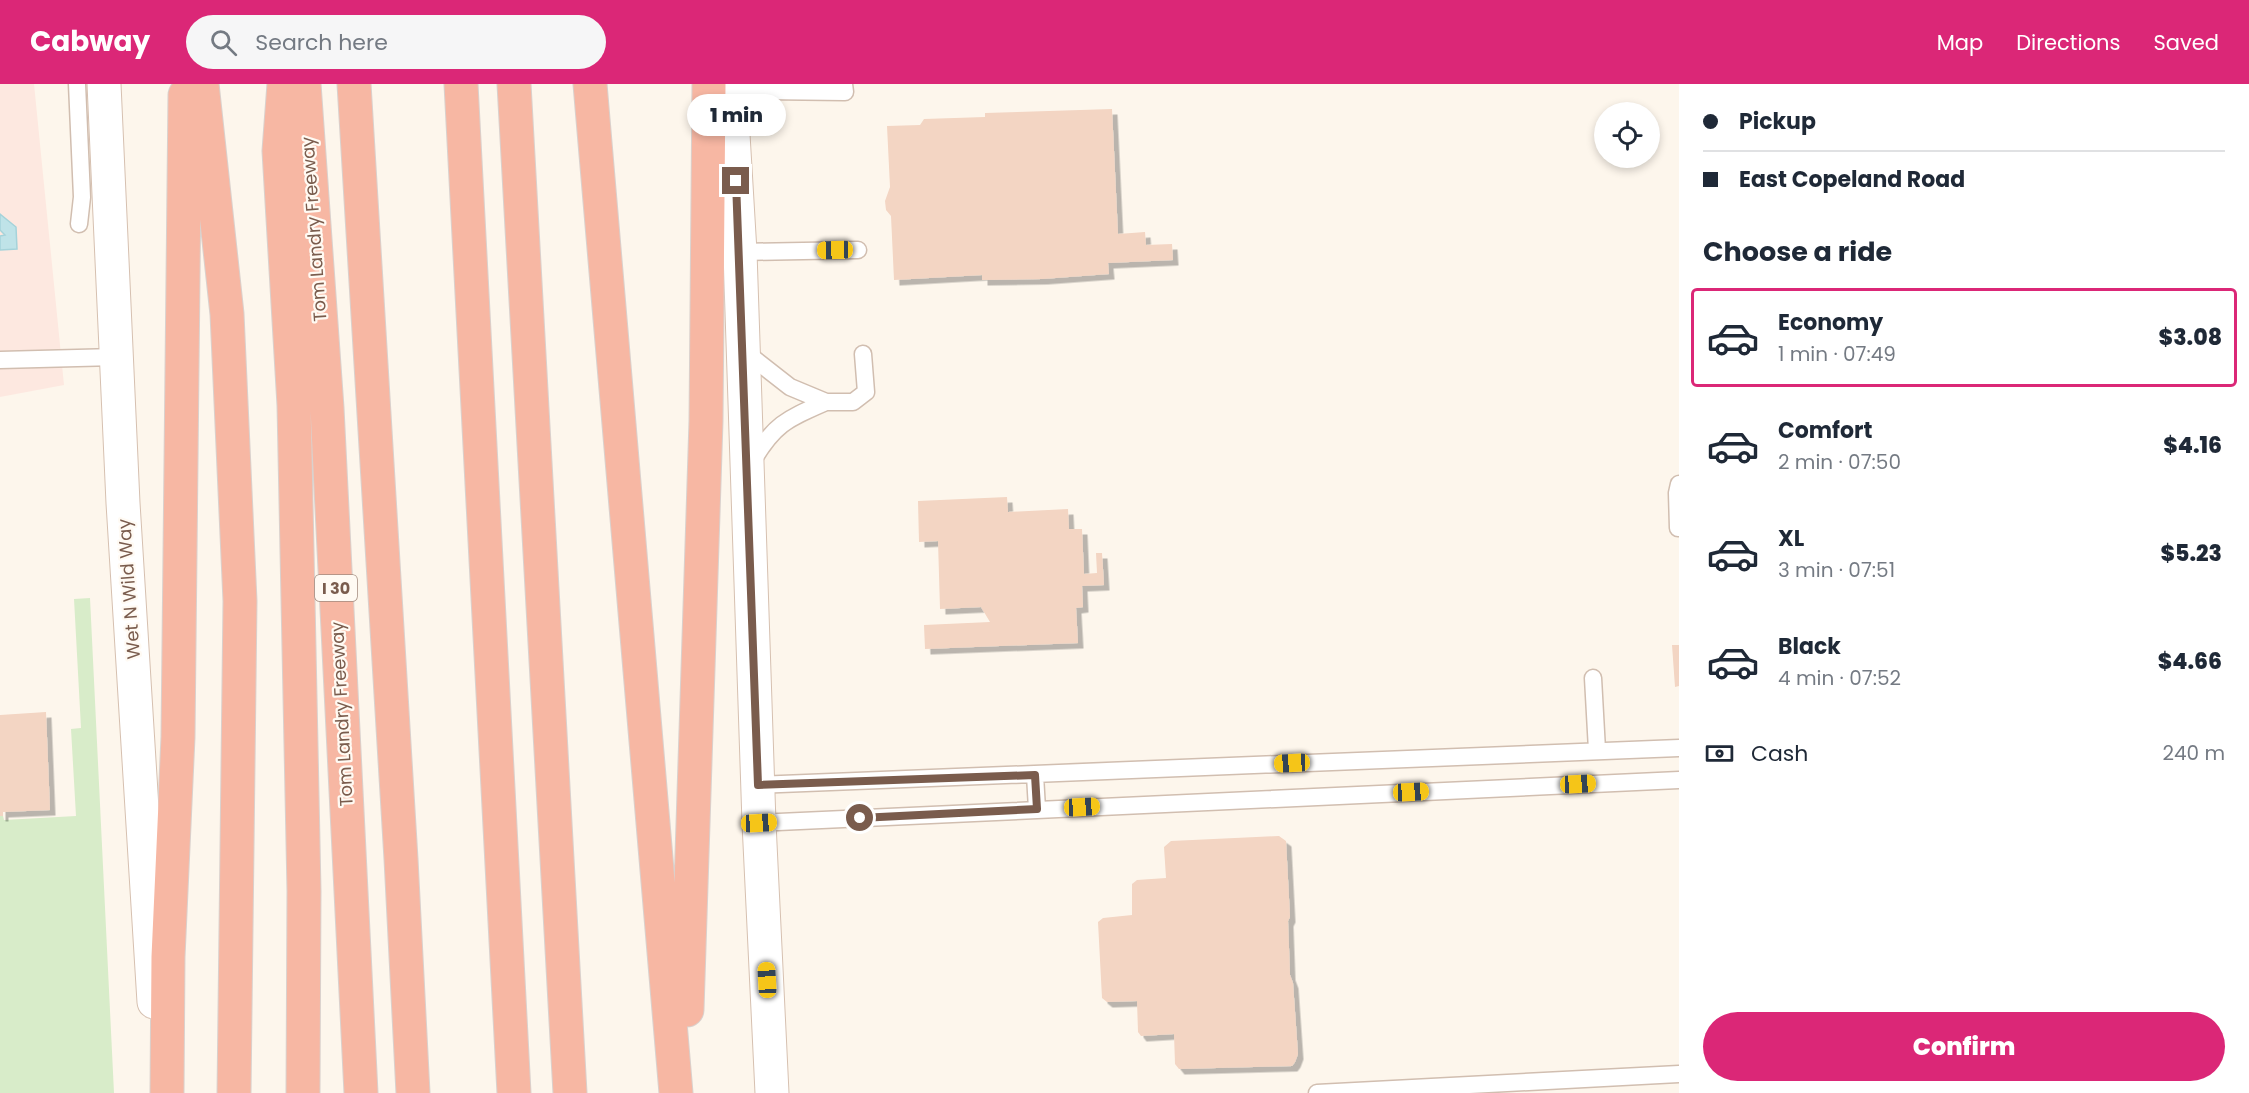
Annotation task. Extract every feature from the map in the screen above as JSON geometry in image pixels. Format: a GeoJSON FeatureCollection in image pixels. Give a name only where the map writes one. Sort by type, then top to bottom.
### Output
{"type":"FeatureCollection","features":[{"type":"Feature","properties":{"kind":"highway"},"geometry":{"type":"LineString","coordinates":[[167,1093],[168,957],[178,737],[186,84]]}},
{"type":"Feature","properties":{"kind":"highway"},"geometry":{"type":"LineString","coordinates":[[202,84],[227,314],[240,601],[234,1093]]}},
{"type":"Feature","properties":{"kind":"highway"},"geometry":{"type":"LineString","coordinates":[[284,84],[279,151],[294,405],[304,891],[303,1093]]}},
{"type":"Feature","properties":{"kind":"highway","name":"Tom Landry Freeway"},"geometry":{"type":"LineString","coordinates":[[304,84],[327,408],[360,1093]]}},
{"type":"Feature","properties":{"kind":"highway"},"geometry":{"type":"LineString","coordinates":[[354,84],[402,859],[413,1093]]}},
{"type":"Feature","properties":{"kind":"highway"},"geometry":{"type":"LineString","coordinates":[[461,84],[514,1093]]}},
{"type":"Feature","properties":{"kind":"highway"},"geometry":{"type":"LineString","coordinates":[[514,84],[570,1093]]}},
{"type":"Feature","properties":{"kind":"highway"},"geometry":{"type":"LineString","coordinates":[[590,84],[676,1093]]}},
{"type":"Feature","properties":{"kind":"highway"},"geometry":{"type":"LineString","coordinates":[[685,1093],[706,421],[723,85]]}},
{"type":"Feature","properties":{"kind":"main road","name":"Wet N Wild Way"},"geometry":{"type":"LineString","coordinates":[[104,84],[116,357],[160,1093]]}},
{"type":"Feature","properties":{"kind":"main road"},"geometry":{"type":"LineString","coordinates":[[723,85],[740,252],[759,823],[772,1093]]}},
{"type":"Feature","properties":{"kind":"lane"},"geometry":{"type":"LineString","coordinates":[[77,84],[82,197],[80,224]]}},
{"type":"Feature","properties":{"kind":"lane"},"geometry":{"type":"LineString","coordinates":[[723,85],[763,91],[845,92],[844,84]]}},
{"type":"Feature","properties":{"kind":"lane"},"geometry":{"type":"LineString","coordinates":[[740,252],[858,250]]}},
{"type":"Feature","properties":{"kind":"lane"},"geometry":{"type":"LineString","coordinates":[[743,351],[790,387],[826,402],[853,402],[866,392],[863,354]]}},
{"type":"Feature","properties":{"kind":"lane"},"geometry":{"type":"LineString","coordinates":[[0,360],[116,357]]}},
{"type":"Feature","properties":{"kind":"lane"},"geometry":{"type":"LineString","coordinates":[[747,470],[765,440],[781,424],[826,402]]}},
{"type":"Feature","properties":{"kind":"lane"},"geometry":{"type":"LineString","coordinates":[[1678,528],[1679,484]]}},
{"type":"Feature","properties":{"kind":"lane"},"geometry":{"type":"LineString","coordinates":[[1593,678],[1597,750]]}},
{"type":"Feature","properties":{"kind":"lane"},"geometry":{"type":"LineString","coordinates":[[758,785],[1679,748]]}},
{"type":"Feature","properties":{"kind":"lane"},"geometry":{"type":"LineString","coordinates":[[1035,775],[1037,809]]}},
{"type":"Feature","properties":{"kind":"lane"},"geometry":{"type":"LineString","coordinates":[[759,823],[1679,780]]}},
{"type":"Feature","properties":{"kind":"lane"},"geometry":{"type":"LineString","coordinates":[[1317,1093],[1679,1074]]}},
{"type":"Feature","properties":{"kind":"shaded area"},"geometry":{"type":"Polygon","coordinates":[[[0,84],[34,84],[64,385],[0,397],[0,84]]]}},
{"type":"Feature","properties":{"kind":"green space"},"geometry":{"type":"Polygon","coordinates":[[[90,598],[114,1093],[0,1093],[0,816],[3,816],[4,820],[76,816],[71,729],[81,728],[74,599],[90,598]]]}},
{"type":"Feature","properties":{"kind":"water"},"geometry":{"type":"Polygon","coordinates":[[[0,214],[16,227],[17,249],[0,250],[0,236],[5,235],[0,230],[0,214]]]}},
{"type":"Feature","properties":{"kind":"building"},"geometry":{"type":"Polygon","coordinates":[[[1112,109],[1118,234],[1145,232],[1146,245],[1172,244],[1173,260],[1108,263],[1109,274],[1042,279],[982,280],[982,275],[894,280],[891,216],[886,210],[885,201],[890,187],[887,126],[920,125],[924,119],[985,117],[985,113],[1112,109]]]}},
{"type":"Feature","properties":{"kind":"building"},"geometry":{"type":"Polygon","coordinates":[[[1007,497],[1008,512],[1068,509],[1069,529],[1082,529],[1084,574],[1097,573],[1096,553],[1102,553],[1104,585],[1082,586],[1083,607],[1076,608],[1078,643],[925,649],[924,625],[990,622],[981,607],[940,609],[938,541],[919,542],[918,501],[1007,497]]]}},
{"type":"Feature","properties":{"kind":"building"},"geometry":{"type":"Polygon","coordinates":[[[1672,645],[1679,645],[1679,686],[1675,687],[1672,645]]]}},
{"type":"Feature","properties":{"kind":"building"},"geometry":{"type":"Polygon","coordinates":[[[46,712],[50,810],[3,812],[3,816],[0,816],[0,715],[46,712]]]}},
{"type":"Feature","properties":{"kind":"building"},"geometry":{"type":"Polygon","coordinates":[[[1279,836],[1286,841],[1290,975],[1293,983],[1298,1054],[1295,1062],[1292,1066],[1179,1069],[1175,1064],[1174,1034],[1141,1036],[1138,1032],[1137,1001],[1107,1002],[1102,998],[1098,922],[1103,918],[1132,915],[1132,884],[1137,880],[1166,878],[1164,847],[1171,841],[1279,836]]]}},
{"type":"Feature","properties":{"kind":"route"},"geometry":{"type":"LineString","coordinates":[[736,181],[758,785],[1035,775],[1037,809],[860,818]]}}]}
